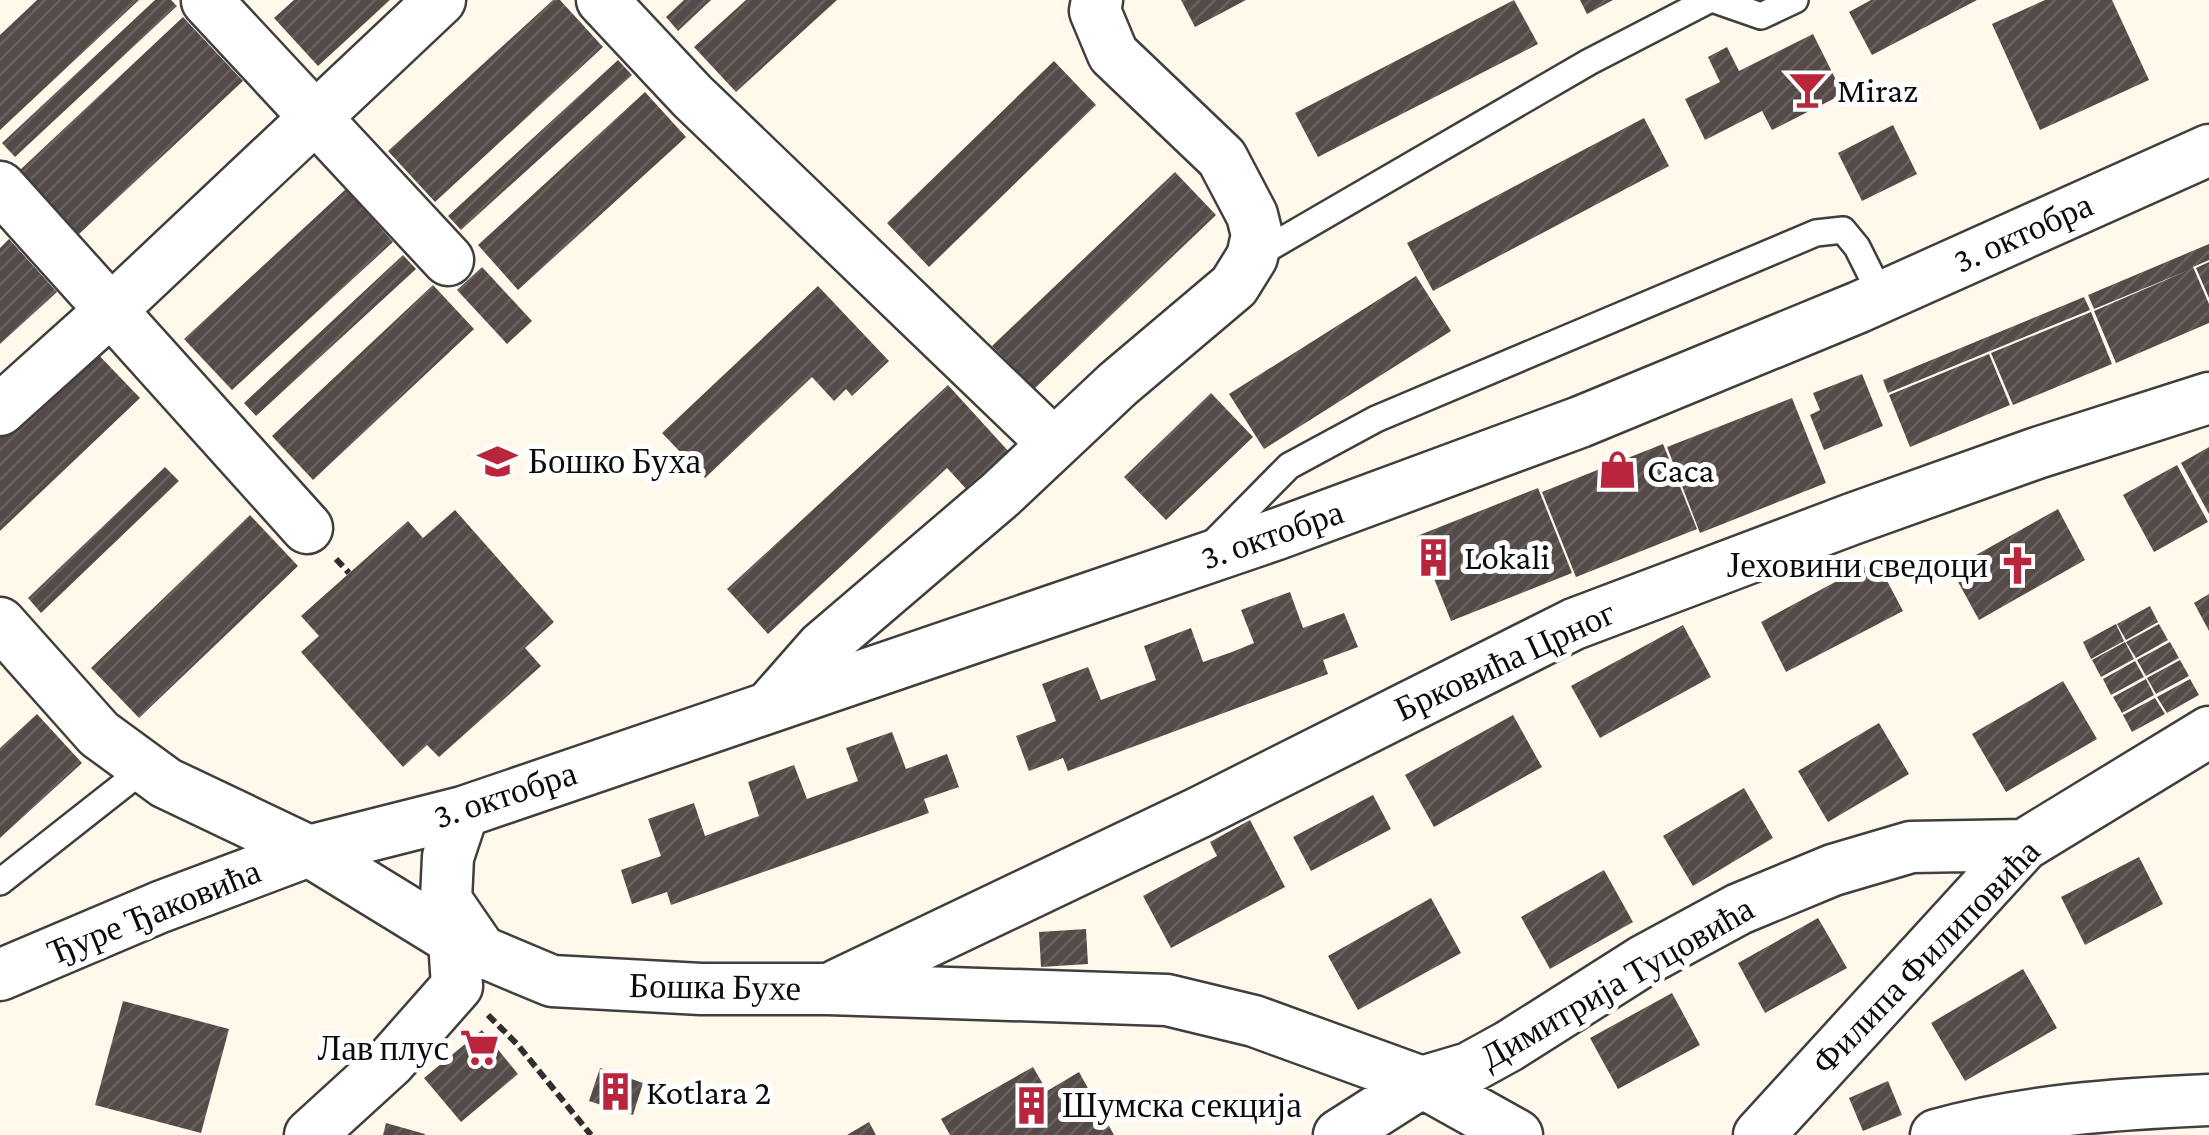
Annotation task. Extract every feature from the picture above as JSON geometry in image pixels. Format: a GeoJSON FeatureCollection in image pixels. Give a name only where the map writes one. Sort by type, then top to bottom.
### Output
{"type":"FeatureCollection","features":[{"type":"Feature","properties":{"kind":"street"},"geometry":{"type":"LineString","coordinates":[[0,410],[110,312],[440,0]]}},
{"type":"Feature","properties":{"kind":"street"},"geometry":{"type":"LineString","coordinates":[[602,0],[692,96],[1054,444]]}},
{"type":"Feature","properties":{"kind":"street"},"geometry":{"type":"LineString","coordinates":[[770,706],[822,647],[1234,286],[1250,258],[1257,235],[1252,215],[1222,158],[1113,54],[1095,11],[1097,0]]}},
{"type":"Feature","properties":{"kind":"street"},"geometry":{"type":"LineString","coordinates":[[207,1],[448,260]]}},
{"type":"Feature","properties":{"kind":"street","name":"3. октобра"},"geometry":{"type":"LineString","coordinates":[[309,851],[463,812],[1369,502],[1580,422],[1882,297],[2209,150]]}},
{"type":"Feature","properties":{"kind":"street"},"geometry":{"type":"LineString","coordinates":[[0,188],[307,528]]}},
{"type":"Feature","properties":{"kind":"street","name":"Брковића Црног"},"geometry":{"type":"LineString","coordinates":[[828,990],[1183,820],[1574,624],[1870,513],[2209,398]]}},
{"type":"Feature","properties":{"kind":"street","name":"Бошка Бухе"},"geometry":{"type":"LineString","coordinates":[[0,623],[99,734],[145,768],[166,783],[309,851],[465,960],[552,981],[701,989],[1167,1000],[1254,1021],[1422,1082],[1517,1135]]}},
{"type":"Feature","properties":{"kind":"street","name":"Филипа Филиповића"},"geometry":{"type":"LineString","coordinates":[[1759,1135],[2024,845],[2209,732]]}},
{"type":"Feature","properties":{"kind":"street"},"geometry":{"type":"LineString","coordinates":[[310,1135],[390,1062],[465,960],[446,900],[448,858],[463,812]]}},
{"type":"Feature","properties":{"kind":"street","name":"Димитрија Туцовића"},"geometry":{"type":"LineString","coordinates":[[1339,1135],[1422,1082],[1469,1068],[1659,952],[1739,909],[1833,870],[1911,847],[2024,845]]}},
{"type":"Feature","properties":{"kind":"street","name":"Ђуре Ђаковића"},"geometry":{"type":"LineString","coordinates":[[0,975],[160,907],[309,851]]}},
{"type":"Feature","properties":{"kind":"street"},"geometry":{"type":"LineString","coordinates":[[1936,1135],[1988,1120],[2209,1100]]}},
{"type":"Feature","properties":{"kind":"lane"},"geometry":{"type":"LineString","coordinates":[[1250,258],[1588,62],[1712,0],[1762,16],[1795,0]]}},
{"type":"Feature","properties":{"kind":"lane"},"geometry":{"type":"LineString","coordinates":[[1195,562],[1288,466],[1359,428],[1816,233],[1843,230],[1857,247],[1882,297]]}},
{"type":"Feature","properties":{"kind":"lane"},"geometry":{"type":"LineString","coordinates":[[0,882],[145,768]]}},
{"type":"Feature","properties":{"kind":"path"},"geometry":{"type":"LineString","coordinates":[[465,960],[517,1044],[592,1135]]}},
{"type":"Feature","properties":{"kind":"building"},"geometry":{"type":"Polygon","coordinates":[[[37,0],[139,0],[0,130],[0,35],[37,0]]]}},
{"type":"Feature","properties":{"kind":"building"},"geometry":{"type":"Polygon","coordinates":[[[155,0],[171,0],[177,6],[15,157],[2,143],[155,0]]]}},
{"type":"Feature","properties":{"kind":"building"},"geometry":{"type":"Polygon","coordinates":[[[294,0],[390,0],[318,66],[274,18],[294,0]]]}},
{"type":"Feature","properties":{"kind":"building"},"geometry":{"type":"Polygon","coordinates":[[[553,0],[560,0],[603,47],[435,202],[388,151],[553,0]]]}},
{"type":"Feature","properties":{"kind":"building"},"geometry":{"type":"Polygon","coordinates":[[[684,0],[711,0],[678,31],[666,17],[684,0]]]}},
{"type":"Feature","properties":{"kind":"building"},"geometry":{"type":"Polygon","coordinates":[[[746,0],[837,0],[736,92],[694,47],[746,0]]]}},
{"type":"Feature","properties":{"kind":"building"},"geometry":{"type":"Polygon","coordinates":[[[1181,0],[1246,0],[1195,27],[1181,0]]]}},
{"type":"Feature","properties":{"kind":"building"},"geometry":{"type":"Polygon","coordinates":[[[1514,0],[1538,44],[1318,157],[1295,113],[1514,0]]]}},
{"type":"Feature","properties":{"kind":"building"},"geometry":{"type":"Polygon","coordinates":[[[1580,0],[1613,0],[1587,14],[1580,0]]]}},
{"type":"Feature","properties":{"kind":"building"},"geometry":{"type":"Polygon","coordinates":[[[1871,0],[1977,0],[1872,55],[1849,12],[1871,0]]]}},
{"type":"Feature","properties":{"kind":"building"},"geometry":{"type":"Polygon","coordinates":[[[2045,0],[2112,0],[2149,80],[2040,130],[1992,24],[2045,0]]]}},
{"type":"Feature","properties":{"kind":"building"},"geometry":{"type":"Polygon","coordinates":[[[183,17],[243,81],[79,234],[20,170],[183,17]]]}},
{"type":"Feature","properties":{"kind":"building"},"geometry":{"type":"Polygon","coordinates":[[[1813,34],[1843,94],[1772,130],[1762,111],[1705,140],[1685,99],[1720,82],[1708,57],[1727,47],[1739,71],[1813,34]]]}},
{"type":"Feature","properties":{"kind":"building"},"geometry":{"type":"Polygon","coordinates":[[[618,60],[632,75],[461,230],[448,216],[618,60]]]}},
{"type":"Feature","properties":{"kind":"building"},"geometry":{"type":"Polygon","coordinates":[[[1054,61],[1096,105],[929,267],[887,223],[1054,61]]]}},
{"type":"Feature","properties":{"kind":"building"},"geometry":{"type":"Polygon","coordinates":[[[645,92],[686,137],[518,290],[478,245],[645,92]]]}},
{"type":"Feature","properties":{"kind":"building"},"geometry":{"type":"Polygon","coordinates":[[[1644,118],[1669,166],[1433,291],[1407,243],[1644,118]]]}},
{"type":"Feature","properties":{"kind":"building"},"geometry":{"type":"Polygon","coordinates":[[[1893,125],[1917,174],[1862,201],[1838,153],[1893,125]]]}},
{"type":"Feature","properties":{"kind":"building"},"geometry":{"type":"Polygon","coordinates":[[[1175,172],[1216,215],[1034,389],[992,346],[1175,172]]]}},
{"type":"Feature","properties":{"kind":"building"},"geometry":{"type":"Polygon","coordinates":[[[346,189],[393,242],[232,390],[184,339],[346,189]]]}},
{"type":"Feature","properties":{"kind":"building"},"geometry":{"type":"Polygon","coordinates":[[[9,239],[57,292],[0,344],[0,248],[9,239]]]}},
{"type":"Feature","properties":{"kind":"building"},"geometry":{"type":"Polygon","coordinates":[[[2209,244],[2209,260],[2193,267],[2209,304],[2209,323],[2116,363],[2094,311],[2189,270],[2094,309],[2088,295],[2209,244]]]}},
{"type":"Feature","properties":{"kind":"building"},"geometry":{"type":"Polygon","coordinates":[[[403,255],[416,269],[256,416],[244,403],[403,255]]]}},
{"type":"Feature","properties":{"kind":"building"},"geometry":{"type":"Polygon","coordinates":[[[2209,262],[2209,298],[2196,268],[2209,262]]]}},
{"type":"Feature","properties":{"kind":"building"},"geometry":{"type":"Polygon","coordinates":[[[482,267],[532,321],[507,344],[457,290],[482,267]]]}},
{"type":"Feature","properties":{"kind":"building"},"geometry":{"type":"Polygon","coordinates":[[[1416,276],[1451,331],[1264,449],[1229,394],[1416,276]]]}},
{"type":"Feature","properties":{"kind":"building"},"geometry":{"type":"Polygon","coordinates":[[[433,285],[474,329],[313,480],[272,436],[433,285]]]}},
{"type":"Feature","properties":{"kind":"building"},"geometry":{"type":"Polygon","coordinates":[[[818,286],[889,361],[852,396],[846,389],[834,401],[812,377],[705,478],[662,433],[818,286]]]}},
{"type":"Feature","properties":{"kind":"building"},"geometry":{"type":"Polygon","coordinates":[[[2084,297],[2090,310],[1888,393],[1883,380],[2084,297]]]}},
{"type":"Feature","properties":{"kind":"building"},"geometry":{"type":"Polygon","coordinates":[[[2091,312],[2112,364],[2013,405],[1991,353],[2091,312]]]}},
{"type":"Feature","properties":{"kind":"building"},"geometry":{"type":"Polygon","coordinates":[[[92,348],[140,398],[0,531],[0,436],[92,348]]]}},
{"type":"Feature","properties":{"kind":"building"},"geometry":{"type":"Polygon","coordinates":[[[1989,354],[2010,405],[1910,447],[1889,395],[1989,354]]]}},
{"type":"Feature","properties":{"kind":"building"},"geometry":{"type":"Polygon","coordinates":[[[1862,374],[1883,426],[1824,450],[1810,415],[1820,410],[1813,393],[1862,374]]]}},
{"type":"Feature","properties":{"kind":"building"},"geometry":{"type":"Polygon","coordinates":[[[948,385],[1010,453],[969,492],[947,468],[768,634],[727,589],[948,385]]]}},
{"type":"Feature","properties":{"kind":"building"},"geometry":{"type":"Polygon","coordinates":[[[1211,393],[1253,437],[1166,520],[1124,477],[1211,393]]]}},
{"type":"Feature","properties":{"kind":"building"},"geometry":{"type":"Polygon","coordinates":[[[1792,398],[1826,483],[1700,533],[1667,447],[1792,398]]]}},
{"type":"Feature","properties":{"kind":"building"},"geometry":{"type":"Polygon","coordinates":[[[1663,444],[1697,529],[1576,577],[1542,492],[1663,444]]]}},
{"type":"Feature","properties":{"kind":"building"},"geometry":{"type":"Polygon","coordinates":[[[2209,447],[2209,514],[2181,463],[2209,447]]]}},
{"type":"Feature","properties":{"kind":"building"},"geometry":{"type":"Polygon","coordinates":[[[2177,465],[2208,522],[2154,552],[2123,495],[2177,465]]]}},
{"type":"Feature","properties":{"kind":"building"},"geometry":{"type":"Polygon","coordinates":[[[165,467],[179,481],[41,613],[28,598],[165,467]]]}},
{"type":"Feature","properties":{"kind":"building"},"geometry":{"type":"Polygon","coordinates":[[[1538,488],[1572,573],[1451,621],[1417,536],[1538,488]]]}},
{"type":"Feature","properties":{"kind":"building","name":"Јеховини сведоци"},"geometry":{"type":"Polygon","coordinates":[[[2058,509],[2085,560],[1979,620],[1951,569],[2058,509]]]}},
{"type":"Feature","properties":{"kind":"building","name":"Бошко Буха"},"geometry":{"type":"Polygon","coordinates":[[[455,510],[554,622],[525,648],[541,666],[439,757],[427,745],[403,767],[301,652],[319,636],[301,616],[408,521],[423,538],[455,510]]]}},
{"type":"Feature","properties":{"kind":"building"},"geometry":{"type":"Polygon","coordinates":[[[250,515],[298,566],[139,718],[91,668],[250,515]]]}},
{"type":"Feature","properties":{"kind":"building"},"geometry":{"type":"Polygon","coordinates":[[[1876,560],[1903,611],[1786,672],[1761,622],[1876,560]]]}},
{"type":"Feature","properties":{"kind":"building"},"geometry":{"type":"Polygon","coordinates":[[[1290,592],[1303,628],[1344,613],[1358,647],[1323,660],[1328,674],[1068,771],[1063,758],[1029,771],[1016,736],[1056,721],[1042,684],[1088,667],[1101,700],[1156,680],[1144,646],[1191,628],[1203,662],[1232,652],[1254,643],[1241,610],[1290,592]]]}},
{"type":"Feature","properties":{"kind":"building"},"geometry":{"type":"Polygon","coordinates":[[[2209,594],[2209,631],[2194,603],[2209,594]]]}},
{"type":"Feature","properties":{"kind":"building"},"geometry":{"type":"Polygon","coordinates":[[[2150,606],[2158,622],[2126,640],[2117,624],[2150,606]]]}},
{"type":"Feature","properties":{"kind":"building"},"geometry":{"type":"Polygon","coordinates":[[[2116,624],[2124,641],[2091,659],[2083,642],[2116,624]]]}},
{"type":"Feature","properties":{"kind":"building"},"geometry":{"type":"Polygon","coordinates":[[[2159,624],[2168,640],[2136,658],[2126,642],[2159,624]]]}},
{"type":"Feature","properties":{"kind":"building"},"geometry":{"type":"Polygon","coordinates":[[[1683,625],[1711,677],[1600,738],[1571,686],[1683,625]]]}},
{"type":"Feature","properties":{"kind":"building"},"geometry":{"type":"Polygon","coordinates":[[[2125,642],[2134,659],[2101,677],[2092,660],[2125,642]]]}},
{"type":"Feature","properties":{"kind":"building"},"geometry":{"type":"Polygon","coordinates":[[[2170,642],[2179,658],[2146,676],[2137,660],[2170,642]]]}},
{"type":"Feature","properties":{"kind":"building"},"geometry":{"type":"Polygon","coordinates":[[[2180,660],[2189,676],[2156,694],[2147,678],[2180,660]]]}},
{"type":"Feature","properties":{"kind":"building"},"geometry":{"type":"Polygon","coordinates":[[[2135,661],[2144,677],[2111,695],[2103,679],[2135,661]]]}},
{"type":"Feature","properties":{"kind":"building"},"geometry":{"type":"Polygon","coordinates":[[[2146,679],[2154,695],[2122,713],[2113,697],[2146,679]]]}},
{"type":"Feature","properties":{"kind":"building"},"geometry":{"type":"Polygon","coordinates":[[[2190,679],[2199,695],[2167,713],[2157,697],[2190,679]]]}},
{"type":"Feature","properties":{"kind":"building"},"geometry":{"type":"Polygon","coordinates":[[[2063,681],[2097,739],[2006,792],[1972,734],[2063,681]]]}},
{"type":"Feature","properties":{"kind":"building"},"geometry":{"type":"Polygon","coordinates":[[[2155,698],[2165,714],[2132,732],[2123,715],[2155,698]]]}},
{"type":"Feature","properties":{"kind":"building"},"geometry":{"type":"Polygon","coordinates":[[[37,714],[82,763],[0,838],[0,748],[37,714]]]}},
{"type":"Feature","properties":{"kind":"building"},"geometry":{"type":"Polygon","coordinates":[[[1513,715],[1542,767],[1434,827],[1405,775],[1513,715]]]}},
{"type":"Feature","properties":{"kind":"building"},"geometry":{"type":"Polygon","coordinates":[[[1879,723],[1909,774],[1828,822],[1798,771],[1879,723]]]}},
{"type":"Feature","properties":{"kind":"building"},"geometry":{"type":"Polygon","coordinates":[[[892,732],[906,769],[947,754],[959,787],[924,799],[929,813],[671,905],[667,892],[632,904],[621,870],[661,856],[648,819],[694,803],[705,836],[759,816],[748,782],[794,765],[807,799],[858,781],[846,748],[892,732]]]}},
{"type":"Feature","properties":{"kind":"building"},"geometry":{"type":"Polygon","coordinates":[[[1744,788],[1773,838],[1693,886],[1663,836],[1744,788]]]}},
{"type":"Feature","properties":{"kind":"building"},"geometry":{"type":"Polygon","coordinates":[[[1373,795],[1391,829],[1311,871],[1293,837],[1373,795]]]}},
{"type":"Feature","properties":{"kind":"building"},"geometry":{"type":"Polygon","coordinates":[[[1250,820],[1285,887],[1171,948],[1143,896],[1217,856],[1210,842],[1250,820]]]}},
{"type":"Feature","properties":{"kind":"building"},"geometry":{"type":"Polygon","coordinates":[[[2139,857],[2163,904],[2085,945],[2061,897],[2139,857]]]}},
{"type":"Feature","properties":{"kind":"building"},"geometry":{"type":"Polygon","coordinates":[[[1604,870],[1633,922],[1550,969],[1521,917],[1604,870]]]}},
{"type":"Feature","properties":{"kind":"building"},"geometry":{"type":"Polygon","coordinates":[[[1431,898],[1461,953],[1358,1010],[1328,956],[1431,898]]]}},
{"type":"Feature","properties":{"kind":"building"},"geometry":{"type":"Polygon","coordinates":[[[1818,918],[1847,968],[1765,1013],[1738,963],[1818,918]]]}},
{"type":"Feature","properties":{"kind":"building"},"geometry":{"type":"Polygon","coordinates":[[[1086,929],[1088,964],[1041,967],[1039,932],[1086,929]]]}},
{"type":"Feature","properties":{"kind":"building"},"geometry":{"type":"Polygon","coordinates":[[[2023,969],[2057,1028],[1965,1081],[1931,1023],[2023,969]]]}},
{"type":"Feature","properties":{"kind":"building"},"geometry":{"type":"Polygon","coordinates":[[[1672,993],[1700,1045],[1618,1089],[1590,1038],[1672,993]]]}},
{"type":"Feature","properties":{"kind":"building"},"geometry":{"type":"Polygon","coordinates":[[[123,1001],[229,1029],[201,1133],[95,1105],[123,1001]]]}},
{"type":"Feature","properties":{"kind":"building"},"geometry":{"type":"Polygon","coordinates":[[[482,1030],[518,1074],[461,1122],[424,1078],[482,1030]]]}},
{"type":"Feature","properties":{"kind":"building","name":"Шумска секција"},"geometry":{"type":"Polygon","coordinates":[[[1033,1067],[1047,1091],[1079,1072],[1114,1135],[950,1135],[941,1119],[1033,1067]]]}},
{"type":"Feature","properties":{"kind":"building","name":"Kotlara 2"},"geometry":{"type":"Polygon","coordinates":[[[600,1068],[643,1083],[633,1115],[589,1101],[600,1068]]]}},
{"type":"Feature","properties":{"kind":"building"},"geometry":{"type":"Polygon","coordinates":[[[1888,1081],[1902,1115],[1863,1131],[1849,1098],[1888,1081]]]}},
{"type":"Feature","properties":{"kind":"building"},"geometry":{"type":"Polygon","coordinates":[[[869,1122],[876,1135],[847,1135],[869,1122]]]}},
{"type":"Feature","properties":{"kind":"building"},"geometry":{"type":"Polygon","coordinates":[[[386,1123],[425,1134],[425,1135],[383,1135],[386,1123]]]}},
{"type":"Feature","properties":{"kind":"place","name":"Miraz"},"geometry":{"type":"Point","coordinates":[1807,90]}},
{"type":"Feature","properties":{"kind":"place","name":"Бошко Буха"},"geometry":{"type":"Point","coordinates":[498,461]}},
{"type":"Feature","properties":{"kind":"place","name":"Caca"},"geometry":{"type":"Point","coordinates":[1617,470]}},
{"type":"Feature","properties":{"kind":"place","name":"Lokali"},"geometry":{"type":"Point","coordinates":[1434,557]}},
{"type":"Feature","properties":{"kind":"place","name":"Јеховини сведоци"},"geometry":{"type":"Point","coordinates":[2018,565]}},
{"type":"Feature","properties":{"kind":"place","name":"Лав плус"},"geometry":{"type":"Point","coordinates":[479,1048]}},
{"type":"Feature","properties":{"kind":"place","name":"Kotlara 2"},"geometry":{"type":"Point","coordinates":[616,1092]}},
{"type":"Feature","properties":{"kind":"place","name":"Шумска секција"},"geometry":{"type":"Point","coordinates":[1032,1105]}}]}
